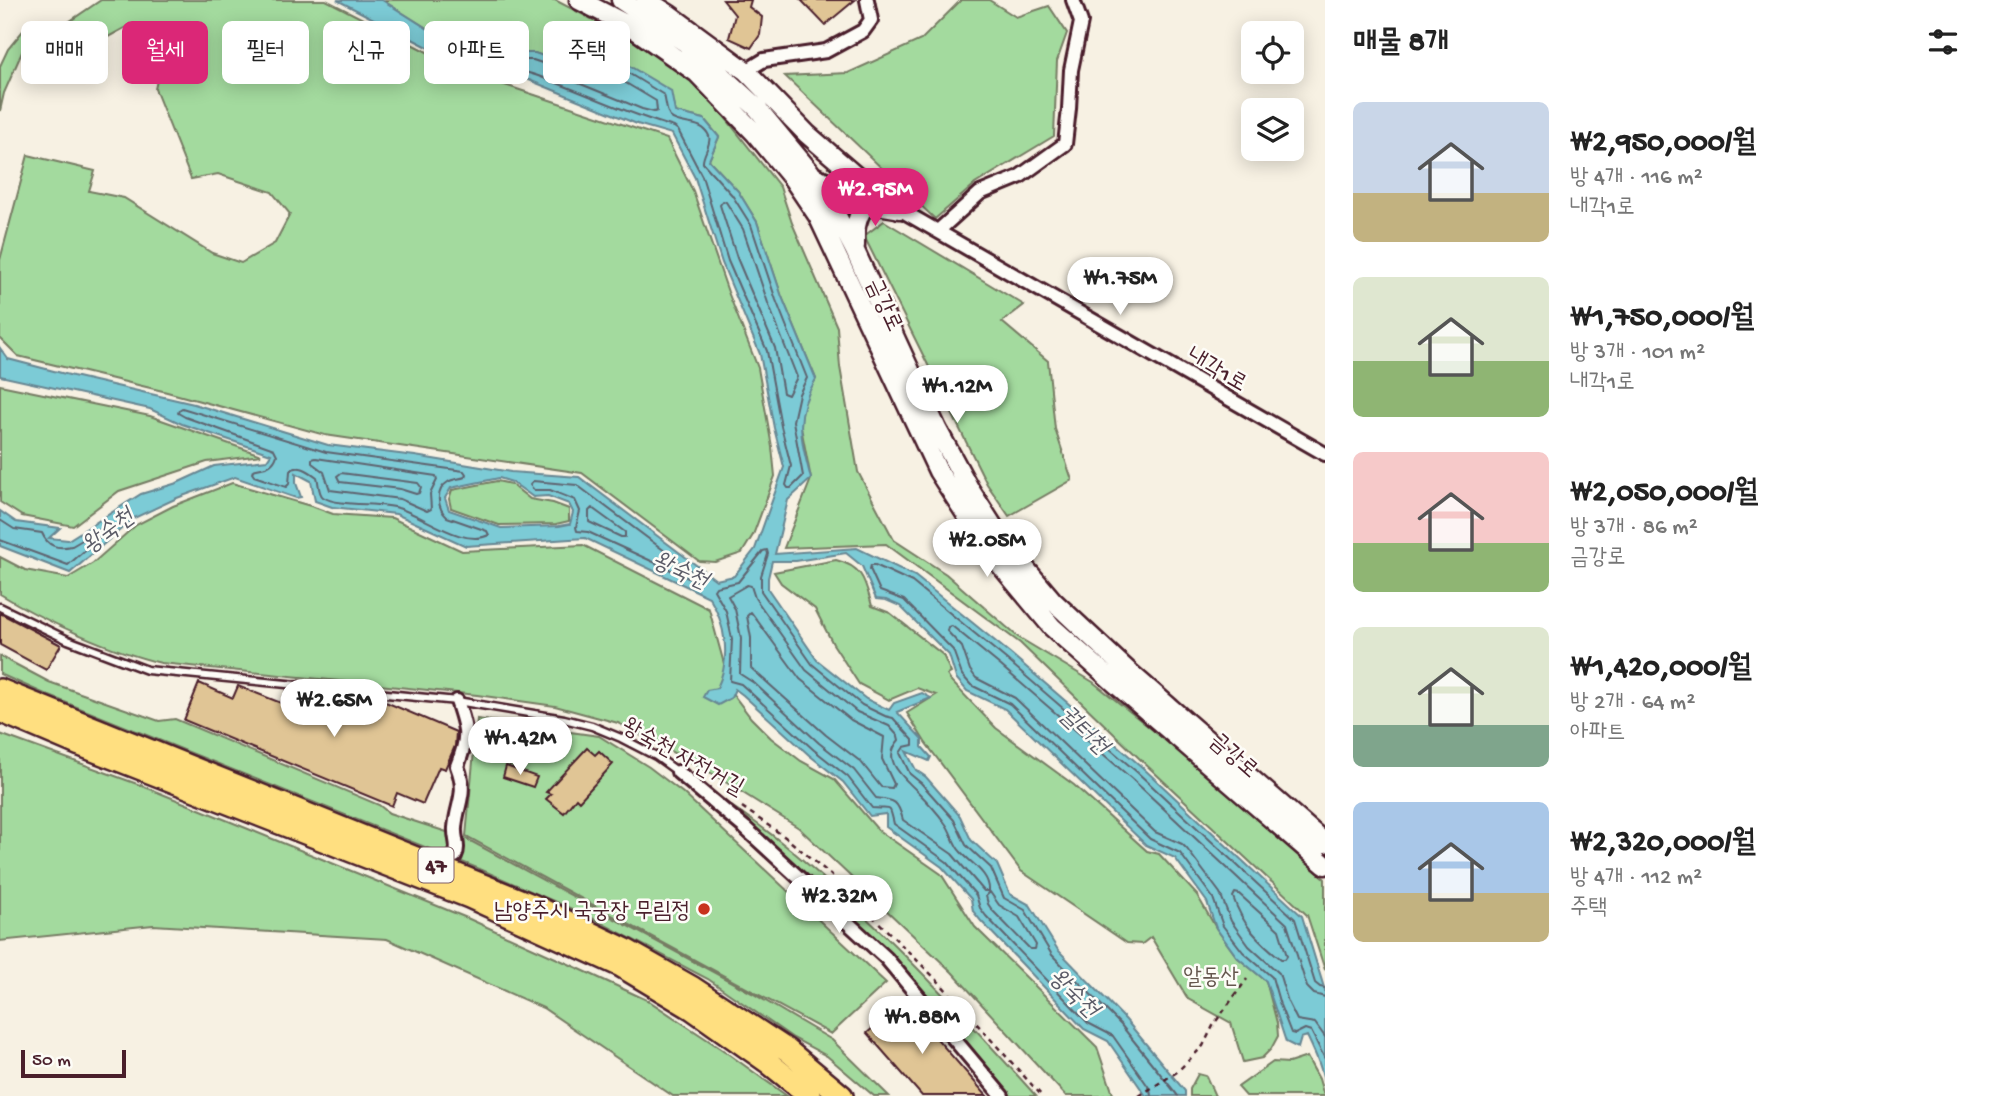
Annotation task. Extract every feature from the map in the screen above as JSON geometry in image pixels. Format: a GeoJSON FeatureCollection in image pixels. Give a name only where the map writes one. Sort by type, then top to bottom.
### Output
{"type":"FeatureCollection","features":[{"type":"Feature","properties":{"kind":"highway","name":"47"},"geometry":{"type":"LineString","coordinates":[[0,690],[544,910],[624,949],[693,988],[787,1050],[842,1096]]}},
{"type":"Feature","properties":{"kind":"highway","name":"47"},"geometry":{"type":"LineString","coordinates":[[0,711],[80,745],[469,897],[621,966],[691,1008],[769,1063],[810,1096]]}},
{"type":"Feature","properties":{"kind":"main road","name":"금강로"},"geometry":{"type":"LineString","coordinates":[[579,0],[633,28],[698,73],[755,133],[793,179],[818,216],[939,471],[993,556],[1052,627],[1325,866]]}},
{"type":"Feature","properties":{"kind":"main road","name":"금강로"},"geometry":{"type":"LineString","coordinates":[[621,0],[686,43],[757,108],[810,172],[855,251],[937,429],[970,490],[1003,542],[1053,601],[1129,672],[1325,843]]}},
{"type":"Feature","properties":{"kind":"main road"},"geometry":{"type":"LineString","coordinates":[[646,0],[746,71],[807,134],[899,209]]}},
{"type":"Feature","properties":{"kind":"main road"},"geometry":{"type":"LineString","coordinates":[[855,251],[855,228],[858,215],[864,207],[878,205],[899,209]]}},
{"type":"Feature","properties":{"kind":"street"},"geometry":{"type":"LineString","coordinates":[[746,71],[764,60],[826,51],[863,31],[871,20],[867,0]]}},
{"type":"Feature","properties":{"kind":"street"},"geometry":{"type":"LineString","coordinates":[[938,231],[980,193],[1019,177],[1065,144],[1071,70],[1081,22],[1073,0]]}},
{"type":"Feature","properties":{"kind":"street"},"geometry":{"type":"LineString","coordinates":[[793,179],[810,172]]}},
{"type":"Feature","properties":{"kind":"street","name":"내각1로"},"geometry":{"type":"LineString","coordinates":[[810,172],[899,209],[1325,454]]}},
{"type":"Feature","properties":{"kind":"street"},"geometry":{"type":"LineString","coordinates":[[455,856],[458,849],[454,830],[461,801],[462,780],[457,766],[465,747],[466,727],[457,701]]}},
{"type":"Feature","properties":{"kind":"street"},"geometry":{"type":"LineString","coordinates":[[678,772],[745,828],[886,958],[1002,1096]]}},
{"type":"Feature","properties":{"kind":"lane","name":"왕숙천 자전거길"},"geometry":{"type":"LineString","coordinates":[[0,607],[68,640],[147,670],[457,701],[564,719],[592,726],[621,738],[678,772]]}},
{"type":"Feature","properties":{"kind":"path","name":"왕숙천 자전거길"},"geometry":{"type":"LineString","coordinates":[[734,801],[785,837],[839,882],[938,981],[1042,1096]]}},
{"type":"Feature","properties":{"kind":"path"},"geometry":{"type":"LineString","coordinates":[[1139,1096],[1177,1072],[1203,1046],[1214,1024],[1247,979]]}},
{"type":"Feature","properties":{"kind":"green space"},"geometry":{"type":"Polygon","coordinates":[[[101,0],[326,0],[367,21],[323,21],[323,84],[410,84],[410,43],[424,50],[424,84],[502,84],[667,139],[693,191],[758,368],[775,476],[753,535],[742,553],[715,562],[699,561],[582,473],[325,435],[167,392],[18,356],[0,338],[0,260],[28,155],[95,171],[89,191],[124,198],[212,253],[241,263],[275,243],[290,214],[272,192],[218,174],[191,179],[155,89],[156,84],[208,84],[208,21],[122,21],[122,29],[108,37],[108,21],[70,21],[101,0]]]}},
{"type":"Feature","properties":{"kind":"green space"},"geometry":{"type":"Polygon","coordinates":[[[382,0],[555,0],[595,21],[543,21],[543,56],[529,53],[529,21],[424,21],[424,26],[382,0]]]}},
{"type":"Feature","properties":{"kind":"green space"},"geometry":{"type":"Polygon","coordinates":[[[961,0],[989,0],[1016,17],[1049,6],[1067,33],[1057,61],[1054,136],[975,184],[935,219],[785,76],[848,73],[921,40],[961,0]]]}},
{"type":"Feature","properties":{"kind":"green space"},"geometry":{"type":"Polygon","coordinates":[[[21,33],[21,54],[4,93],[0,111],[0,66],[8,49],[21,33]]]}},
{"type":"Feature","properties":{"kind":"green space"},"geometry":{"type":"Polygon","coordinates":[[[630,39],[694,78],[780,187],[792,223],[837,327],[840,367],[858,472],[894,540],[946,574],[1018,637],[1093,682],[1195,764],[1325,879],[1325,970],[1307,915],[1020,643],[886,544],[784,548],[811,479],[800,422],[805,396],[816,379],[782,297],[757,222],[738,191],[709,160],[719,137],[704,119],[675,112],[622,84],[630,84],[630,39]]]}},
{"type":"Feature","properties":{"kind":"green space"},"geometry":{"type":"Polygon","coordinates":[[[884,221],[1024,305],[1002,322],[1048,361],[1055,429],[1072,480],[1009,516],[987,484],[864,236],[884,221]]]}},
{"type":"Feature","properties":{"kind":"green space"},"geometry":{"type":"Polygon","coordinates":[[[0,385],[150,416],[261,455],[207,462],[119,491],[73,526],[22,516],[0,502],[0,385]]]}},
{"type":"Feature","properties":{"kind":"green space"},"geometry":{"type":"Polygon","coordinates":[[[497,481],[511,484],[530,499],[569,509],[569,521],[556,524],[499,525],[451,508],[449,499],[452,490],[497,481]]]}},
{"type":"Feature","properties":{"kind":"green space"},"geometry":{"type":"Polygon","coordinates":[[[232,483],[333,514],[392,518],[462,551],[583,545],[709,609],[732,693],[751,718],[771,738],[801,761],[834,779],[878,830],[941,874],[975,927],[1097,1047],[1113,1094],[1066,1096],[952,972],[799,828],[711,773],[618,723],[555,706],[477,695],[161,663],[78,634],[0,594],[0,557],[25,570],[68,578],[93,563],[136,525],[173,506],[232,483]]]}},
{"type":"Feature","properties":{"kind":"green space","name":"알동산"},"geometry":{"type":"Polygon","coordinates":[[[836,560],[858,571],[872,606],[890,613],[943,655],[951,673],[947,675],[950,680],[996,728],[1074,785],[1147,851],[1159,854],[1197,895],[1237,957],[1266,981],[1278,1036],[1262,1058],[1243,1062],[1231,1023],[1188,999],[1151,937],[1142,944],[1127,943],[1021,871],[925,742],[907,713],[936,695],[917,688],[889,700],[859,684],[833,644],[815,609],[781,583],[774,572],[836,560]]]}},
{"type":"Feature","properties":{"kind":"green space"},"geometry":{"type":"Polygon","coordinates":[[[0,656],[49,682],[159,721],[175,719],[379,805],[389,813],[465,838],[752,993],[832,1040],[889,1096],[874,1096],[827,1056],[793,1038],[708,979],[588,916],[482,870],[47,695],[0,674],[0,656]]]}},
{"type":"Feature","properties":{"kind":"green space","name":"남양주시 국궁장 무림정"},"geometry":{"type":"Polygon","coordinates":[[[477,719],[599,736],[649,767],[683,793],[886,983],[831,1034],[466,836],[477,719]]]}},
{"type":"Feature","properties":{"kind":"green space"},"geometry":{"type":"Polygon","coordinates":[[[0,734],[140,785],[467,918],[582,970],[649,1001],[787,1096],[673,1096],[543,1008],[387,939],[153,925],[0,941],[0,734]]]}},
{"type":"Feature","properties":{"kind":"green space"},"geometry":{"type":"Polygon","coordinates":[[[714,795],[773,836],[845,898],[930,981],[1036,1096],[1011,1096],[889,951],[714,795]]]}},
{"type":"Feature","properties":{"kind":"green space"},"geometry":{"type":"Polygon","coordinates":[[[1307,1057],[1319,1079],[1324,1096],[1246,1096],[1238,1087],[1273,1062],[1289,1063],[1307,1057]]]}},
{"type":"Feature","properties":{"kind":"green space"},"geometry":{"type":"Polygon","coordinates":[[[1198,1074],[1206,1076],[1215,1096],[1190,1096],[1190,1089],[1198,1074]]]}},
{"type":"Feature","properties":{"kind":"water"},"geometry":{"type":"Polygon","coordinates":[[[337,0],[382,0],[424,26],[424,45],[410,38],[410,21],[378,21],[337,0]]]}},
{"type":"Feature","properties":{"kind":"water"},"geometry":{"type":"Polygon","coordinates":[[[529,53],[543,56],[543,84],[630,84],[630,66],[671,91],[675,112],[704,119],[719,137],[709,160],[738,191],[757,222],[782,297],[816,379],[804,405],[801,428],[811,479],[788,500],[775,554],[857,548],[915,576],[1011,654],[1142,767],[1302,916],[1325,991],[1325,1088],[1321,1068],[1307,1036],[1301,1038],[1298,1048],[1286,1042],[1266,981],[1237,957],[1216,928],[1207,902],[1175,858],[1146,845],[1005,709],[967,691],[956,678],[949,655],[900,606],[876,599],[862,566],[846,553],[796,561],[772,561],[768,589],[817,660],[866,699],[889,710],[894,703],[922,693],[931,698],[897,712],[922,739],[922,747],[931,757],[929,761],[906,751],[916,770],[926,777],[960,816],[971,840],[997,864],[1010,894],[1030,905],[1058,950],[1126,1020],[1185,1091],[1185,1096],[1146,1096],[1108,1041],[1084,1029],[981,921],[973,911],[971,899],[942,867],[886,827],[886,814],[870,816],[843,782],[743,695],[735,689],[731,698],[718,705],[703,697],[707,690],[717,688],[725,654],[723,630],[709,597],[585,538],[466,546],[396,514],[332,507],[315,501],[311,481],[296,473],[301,497],[296,498],[235,477],[177,498],[134,518],[70,573],[0,546],[0,511],[16,522],[60,528],[49,538],[68,540],[141,494],[177,483],[214,466],[267,460],[271,454],[182,424],[150,409],[0,376],[0,348],[8,359],[194,404],[328,445],[511,472],[579,477],[716,580],[734,576],[755,549],[784,467],[760,354],[722,263],[695,178],[672,134],[637,124],[529,80],[529,53]],[[499,478],[451,488],[445,498],[449,510],[501,528],[570,524],[573,512],[569,504],[548,496],[533,497],[512,482],[499,478]]]}},
{"type":"Feature","properties":{"kind":"building"},"geometry":{"type":"Polygon","coordinates":[[[723,0],[751,0],[749,7],[762,17],[760,35],[751,48],[729,38],[735,15],[723,0]]]}},
{"type":"Feature","properties":{"kind":"building"},"geometry":{"type":"Polygon","coordinates":[[[801,0],[855,0],[825,25],[801,0]]]}},
{"type":"Feature","properties":{"kind":"building"},"geometry":{"type":"Polygon","coordinates":[[[0,613],[61,645],[46,670],[0,645],[0,613]]]}},
{"type":"Feature","properties":{"kind":"building"},"geometry":{"type":"Polygon","coordinates":[[[199,683],[233,698],[238,686],[281,703],[287,691],[328,708],[333,695],[375,713],[381,700],[456,732],[455,746],[445,769],[439,767],[423,804],[397,793],[392,806],[184,720],[199,683]]]}},
{"type":"Feature","properties":{"kind":"building"},"geometry":{"type":"Polygon","coordinates":[[[587,748],[595,755],[599,751],[613,764],[579,801],[576,798],[564,813],[546,799],[551,794],[546,792],[587,748]]]}},
{"type":"Feature","properties":{"kind":"building"},"geometry":{"type":"Polygon","coordinates":[[[506,766],[537,777],[533,787],[503,777],[506,766]]]}},
{"type":"Feature","properties":{"kind":"building"},"geometry":{"type":"Polygon","coordinates":[[[904,1001],[987,1096],[922,1096],[867,1033],[904,1001]]]}},
{"type":"Feature","properties":{"kind":"place","name":"남양주시 국궁장 무림정"},"geometry":{"type":"Point","coordinates":[704,909]}},
{"type":"Feature","properties":{"kind":"water label","name":"왕숙천"},"geometry":{"type":"Point","coordinates":[107,530]}},
{"type":"Feature","properties":{"kind":"water label","name":"왕숙천"},"geometry":{"type":"Point","coordinates":[681,569]}},
{"type":"Feature","properties":{"kind":"water label","name":"궐터천"},"geometry":{"type":"Point","coordinates":[1085,729]}},
{"type":"Feature","properties":{"kind":"water label","name":"왕숙천"},"geometry":{"type":"Point","coordinates":[1075,992]}}]}
